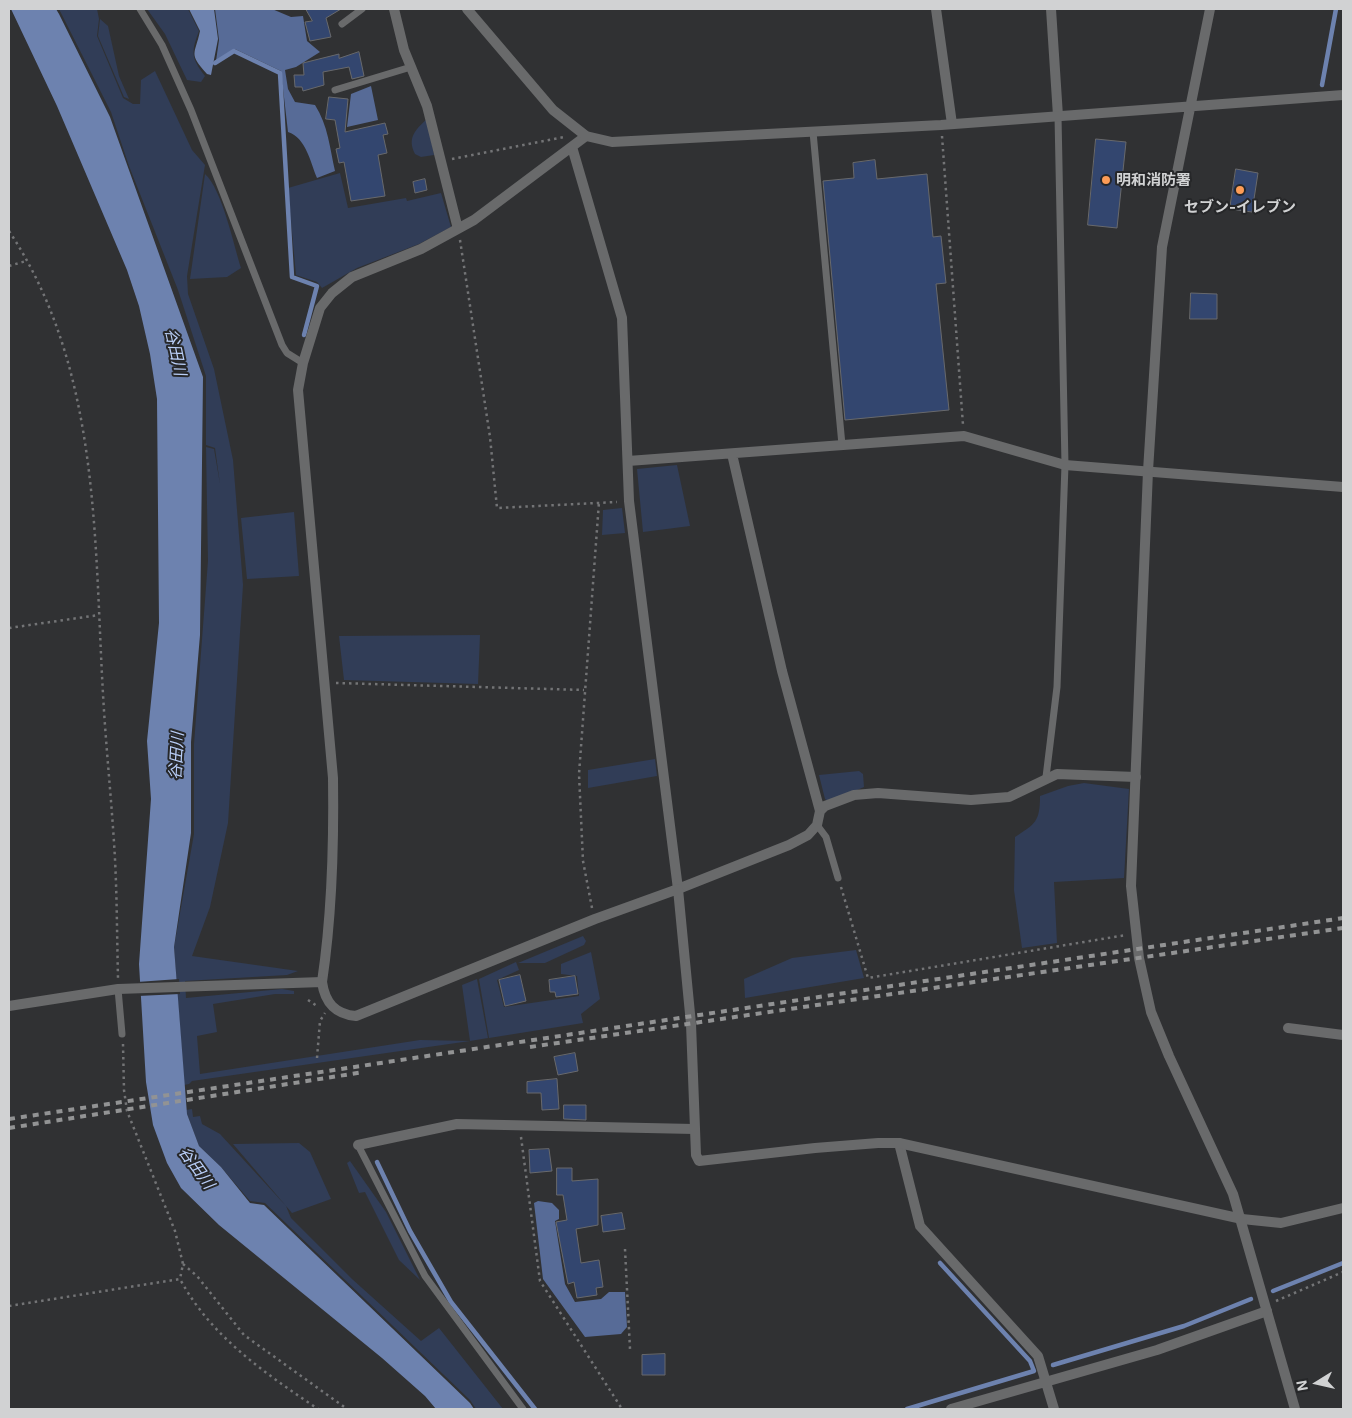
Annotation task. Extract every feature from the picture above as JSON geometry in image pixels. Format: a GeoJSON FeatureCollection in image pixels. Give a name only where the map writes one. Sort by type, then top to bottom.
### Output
{"type":"FeatureCollection","features":[{"type":"Feature","properties":{"kind":"street"},"geometry":{"type":"LineString","coordinates":[[394,9],[404,50],[427,106],[459,234]]}},
{"type":"Feature","properties":{"kind":"street"},"geometry":{"type":"LineString","coordinates":[[467,9],[553,110],[586,136],[612,142],[947,125],[1343,95]]}},
{"type":"Feature","properties":{"kind":"street"},"geometry":{"type":"LineString","coordinates":[[936,9],[947,125]]}},
{"type":"Feature","properties":{"kind":"street"},"geometry":{"type":"LineString","coordinates":[[1051,9],[1058,116]]}},
{"type":"Feature","properties":{"kind":"street"},"geometry":{"type":"LineString","coordinates":[[1210,9],[1162,247],[1148,472],[1131,886],[1135,934],[1146,994],[1159,1034],[1233,1194],[1242,1219],[1295,1409]]}},
{"type":"Feature","properties":{"kind":"street"},"geometry":{"type":"LineString","coordinates":[[586,136],[474,220],[459,234],[352,278],[332,293],[320,308],[303,363],[298,390],[333,778],[334,830],[331,892],[322,982],[326,1000],[338,1012],[356,1016],[596,919],[789,846],[808,835],[817,826],[820,811],[782,671],[732,454]]}},
{"type":"Feature","properties":{"kind":"street"},"geometry":{"type":"LineString","coordinates":[[575,145],[622,318],[628,501],[678,889],[691,1024],[696,1155],[702,1162],[815,1148],[878,1143],[899,1144],[1242,1219],[1281,1223],[1343,1208]]}},
{"type":"Feature","properties":{"kind":"street"},"geometry":{"type":"LineString","coordinates":[[628,461],[964,436],[1065,465],[1343,487]]}},
{"type":"Feature","properties":{"kind":"street"},"geometry":{"type":"LineString","coordinates":[[820,811],[825,806],[854,795],[862,794],[878,793],[971,800],[1009,796],[1037,785],[1046,777],[1057,774],[1136,777]]}},
{"type":"Feature","properties":{"kind":"street"},"geometry":{"type":"LineString","coordinates":[[9,1006],[121,989],[322,982]]}},
{"type":"Feature","properties":{"kind":"street"},"geometry":{"type":"LineString","coordinates":[[1288,1028],[1343,1035]]}},
{"type":"Feature","properties":{"kind":"street"},"geometry":{"type":"LineString","coordinates":[[358,1145],[457,1124],[694,1129]]}},
{"type":"Feature","properties":{"kind":"street"},"geometry":{"type":"LineString","coordinates":[[899,1144],[920,1226],[1038,1356],[1054,1409]]}},
{"type":"Feature","properties":{"kind":"street"},"geometry":{"type":"LineString","coordinates":[[951,1409],[1157,1350],[1267,1311]]}},
{"type":"Feature","properties":{"kind":"lane"},"geometry":{"type":"LineString","coordinates":[[140,9],[162,45],[194,118],[282,344],[287,353],[303,363]]}},
{"type":"Feature","properties":{"kind":"lane"},"geometry":{"type":"LineString","coordinates":[[342,24],[362,9]]}},
{"type":"Feature","properties":{"kind":"lane"},"geometry":{"type":"LineString","coordinates":[[335,90],[411,67]]}},
{"type":"Feature","properties":{"kind":"lane"},"geometry":{"type":"LineString","coordinates":[[1046,777],[1057,687],[1065,465],[1058,116]]}},
{"type":"Feature","properties":{"kind":"lane"},"geometry":{"type":"LineString","coordinates":[[813,132],[842,445]]}},
{"type":"Feature","properties":{"kind":"lane"},"geometry":{"type":"LineString","coordinates":[[817,826],[826,837],[838,878]]}},
{"type":"Feature","properties":{"kind":"lane"},"geometry":{"type":"LineString","coordinates":[[121,989],[122,1034]]}},
{"type":"Feature","properties":{"kind":"lane"},"geometry":{"type":"LineString","coordinates":[[358,1145],[425,1276],[523,1409]]}},
{"type":"Feature","properties":{"kind":"path"},"geometry":{"type":"LineString","coordinates":[[947,125],[964,436]]}},
{"type":"Feature","properties":{"kind":"path"},"geometry":{"type":"LineString","coordinates":[[441,162],[568,136],[575,145]]}},
{"type":"Feature","properties":{"kind":"path"},"geometry":{"type":"LineString","coordinates":[[9,231],[57,325],[79,404],[91,485],[115,860],[121,989]]}},
{"type":"Feature","properties":{"kind":"path"},"geometry":{"type":"LineString","coordinates":[[459,234],[490,437],[497,508],[628,501]]}},
{"type":"Feature","properties":{"kind":"path"},"geometry":{"type":"LineString","coordinates":[[9,266],[26,262]]}},
{"type":"Feature","properties":{"kind":"path"},"geometry":{"type":"LineString","coordinates":[[596,919],[583,861],[580,811],[584,690],[599,502]]}},
{"type":"Feature","properties":{"kind":"path"},"geometry":{"type":"LineString","coordinates":[[9,628],[99,615]]}},
{"type":"Feature","properties":{"kind":"path"},"geometry":{"type":"LineString","coordinates":[[332,683],[584,690]]}},
{"type":"Feature","properties":{"kind":"path"},"geometry":{"type":"LineString","coordinates":[[838,878],[868,978],[1135,934]]}},
{"type":"Feature","properties":{"kind":"path"},"geometry":{"type":"LineString","coordinates":[[308,1000],[319,1008],[322,1015]]}},
{"type":"Feature","properties":{"kind":"path"},"geometry":{"type":"LineString","coordinates":[[317,1058],[320,1021],[322,1015],[331,1006]]}},
{"type":"Feature","properties":{"kind":"path"},"geometry":{"type":"LineString","coordinates":[[122,1034],[124,1090],[127,1111],[175,1231],[183,1264],[180,1280],[207,1318],[242,1356],[318,1409]]}},
{"type":"Feature","properties":{"kind":"path"},"geometry":{"type":"LineString","coordinates":[[519,1126],[540,1281],[622,1409]]}},
{"type":"Feature","properties":{"kind":"path"},"geometry":{"type":"LineString","coordinates":[[625,1249],[630,1349]]}},
{"type":"Feature","properties":{"kind":"path"},"geometry":{"type":"LineString","coordinates":[[183,1264],[196,1276],[244,1334],[347,1409]]}},
{"type":"Feature","properties":{"kind":"path"},"geometry":{"type":"LineString","coordinates":[[1267,1311],[1274,1302],[1343,1272]]}},
{"type":"Feature","properties":{"kind":"path"},"geometry":{"type":"LineString","coordinates":[[9,1306],[180,1280]]}},
{"type":"Feature","properties":{"kind":"shaded area"},"geometry":{"type":"Polygon","coordinates":[[[59,9],[97,9],[99,19],[97,36],[123,98],[133,104],[140,104],[141,80],[155,71],[192,150],[205,165],[187,276],[188,294],[214,369],[233,460],[243,585],[228,823],[210,907],[192,956],[298,971],[287,975],[185,981],[186,998],[282,989],[294,991],[294,994],[275,994],[213,1004],[217,1032],[197,1036],[200,1074],[420,1040],[470,1041],[192,1081],[184,1085],[174,947],[194,834],[194,744],[208,561],[206,447],[214,449],[220,484],[215,448],[206,445],[206,376],[178,290],[129,166],[111,112],[59,9]]]}},
{"type":"Feature","properties":{"kind":"shaded area"},"geometry":{"type":"Polygon","coordinates":[[[147,9],[188,9],[199,31],[194,55],[197,64],[205,76],[201,82],[187,80],[165,34],[147,9]]]}},
{"type":"Feature","properties":{"kind":"shaded area"},"geometry":{"type":"Polygon","coordinates":[[[215,9],[272,9],[291,17],[303,16],[307,41],[320,52],[296,67],[285,70],[288,89],[295,102],[315,105],[326,129],[335,171],[317,178],[303,145],[299,139],[288,132],[281,71],[235,49],[216,61],[219,40],[215,9]]]}},
{"type":"Feature","properties":{"kind":"shaded area"},"geometry":{"type":"Polygon","coordinates":[[[100,19],[108,26],[119,76],[129,99],[124,97],[98,36],[100,19]]]}},
{"type":"Feature","properties":{"kind":"shaded area"},"geometry":{"type":"Polygon","coordinates":[[[371,86],[378,120],[347,127],[351,94],[371,86]]]}},
{"type":"Feature","properties":{"kind":"shaded area"},"geometry":{"type":"Polygon","coordinates":[[[427,119],[434,155],[421,157],[415,154],[412,139],[419,127],[427,119]]]}},
{"type":"Feature","properties":{"kind":"shaded area"},"geometry":{"type":"Polygon","coordinates":[[[340,173],[348,208],[406,198],[407,201],[441,193],[451,227],[419,244],[357,268],[322,288],[317,282],[296,275],[288,188],[340,173]]]}},
{"type":"Feature","properties":{"kind":"shaded area"},"geometry":{"type":"Polygon","coordinates":[[[205,174],[211,181],[222,205],[241,268],[227,277],[190,279],[205,174]]]}},
{"type":"Feature","properties":{"kind":"shaded area"},"geometry":{"type":"Polygon","coordinates":[[[677,465],[690,526],[643,532],[637,469],[677,465]]]}},
{"type":"Feature","properties":{"kind":"shaded area"},"geometry":{"type":"Polygon","coordinates":[[[622,508],[625,533],[602,535],[603,510],[622,508]]]}},
{"type":"Feature","properties":{"kind":"shaded area"},"geometry":{"type":"Polygon","coordinates":[[[294,512],[299,576],[247,579],[241,518],[294,512]]]}},
{"type":"Feature","properties":{"kind":"shaded area"},"geometry":{"type":"Polygon","coordinates":[[[480,635],[478,684],[344,680],[339,636],[480,635]]]}},
{"type":"Feature","properties":{"kind":"shaded area"},"geometry":{"type":"Polygon","coordinates":[[[655,759],[657,776],[588,788],[588,770],[655,759]]]}},
{"type":"Feature","properties":{"kind":"shaded area"},"geometry":{"type":"Polygon","coordinates":[[[859,771],[863,774],[864,787],[830,802],[825,799],[819,775],[859,771]]]}},
{"type":"Feature","properties":{"kind":"shaded area"},"geometry":{"type":"Polygon","coordinates":[[[1084,783],[1129,789],[1124,878],[1054,882],[1057,943],[1022,948],[1014,890],[1015,837],[1035,821],[1039,812],[1040,796],[1068,786],[1084,783]]]}},
{"type":"Feature","properties":{"kind":"shaded area"},"geometry":{"type":"Polygon","coordinates":[[[583,936],[586,941],[584,945],[545,963],[518,963],[583,936]]]}},
{"type":"Feature","properties":{"kind":"shaded area"},"geometry":{"type":"Polygon","coordinates":[[[856,950],[864,978],[745,998],[744,979],[792,958],[856,950]]]}},
{"type":"Feature","properties":{"kind":"shaded area"},"geometry":{"type":"Polygon","coordinates":[[[591,952],[600,999],[581,1014],[583,1023],[489,1038],[479,979],[516,962],[519,970],[497,980],[504,1007],[579,996],[577,976],[561,974],[561,964],[591,952]]]}},
{"type":"Feature","properties":{"kind":"shaded area"},"geometry":{"type":"Polygon","coordinates":[[[477,979],[488,1038],[470,1041],[462,985],[477,979]]]}},
{"type":"Feature","properties":{"kind":"shaded area"},"geometry":{"type":"Polygon","coordinates":[[[192,1109],[193,1117],[200,1116],[202,1124],[220,1134],[286,1206],[291,1218],[352,1279],[421,1341],[439,1328],[503,1409],[476,1409],[470,1400],[265,1203],[250,1201],[221,1167],[199,1146],[186,1110],[192,1109]]]}},
{"type":"Feature","properties":{"kind":"shaded area"},"geometry":{"type":"Polygon","coordinates":[[[299,1143],[310,1152],[331,1199],[292,1213],[233,1144],[299,1143]]]}},
{"type":"Feature","properties":{"kind":"shaded area"},"geometry":{"type":"Polygon","coordinates":[[[350,1161],[386,1212],[420,1280],[399,1260],[365,1192],[359,1193],[347,1163],[350,1161]]]}},
{"type":"Feature","properties":{"kind":"shaded area"},"geometry":{"type":"Polygon","coordinates":[[[538,1201],[552,1203],[559,1210],[559,1219],[555,1221],[565,1284],[575,1302],[601,1299],[609,1292],[625,1292],[627,1327],[621,1334],[585,1337],[543,1279],[534,1203],[538,1201]]]}},
{"type":"Feature","properties":{"kind":"water","name":"谷田川"},"geometry":{"type":"Polygon","coordinates":[[[11,9],[56,9],[59,14],[110,117],[203,377],[200,635],[191,742],[191,833],[174,947],[187,1114],[199,1146],[221,1167],[250,1203],[264,1205],[470,1403],[474,1409],[436,1409],[425,1396],[382,1358],[219,1225],[181,1188],[167,1163],[153,1125],[146,1082],[139,964],[151,799],[147,741],[159,623],[157,399],[150,354],[139,306],[127,270],[57,106],[11,9]]]}},
{"type":"Feature","properties":{"kind":"water"},"geometry":{"type":"Polygon","coordinates":[[[189,9],[214,9],[218,39],[211,75],[207,74],[195,57],[200,31],[189,9]]]}},
{"type":"Feature","properties":{"kind":"pier"},"geometry":{"type":"Polygon","coordinates":[[[179,979],[180,994],[138,996],[137,982],[179,979]]]}},
{"type":"Feature","properties":{"kind":"building"},"geometry":{"type":"Polygon","coordinates":[[[306,9],[341,9],[326,18],[331,37],[310,41],[305,22],[312,21],[306,9]]]}},
{"type":"Feature","properties":{"kind":"building"},"geometry":{"type":"Polygon","coordinates":[[[359,52],[364,76],[352,79],[349,67],[323,72],[324,85],[303,91],[302,87],[295,87],[294,75],[304,75],[303,63],[339,54],[339,58],[359,52]]]}},
{"type":"Feature","properties":{"kind":"building"},"geometry":{"type":"Polygon","coordinates":[[[329,97],[348,99],[345,132],[385,123],[388,134],[383,135],[387,153],[378,155],[385,196],[351,201],[344,162],[339,163],[336,149],[340,148],[335,120],[326,119],[329,97]]]}},
{"type":"Feature","properties":{"kind":"building"},"geometry":{"type":"Polygon","coordinates":[[[1096,139],[1126,142],[1117,228],[1088,225],[1096,139]]]}},
{"type":"Feature","properties":{"kind":"building"},"geometry":{"type":"Polygon","coordinates":[[[875,160],[877,179],[927,174],[933,237],[941,236],[946,283],[936,284],[949,410],[845,420],[823,181],[854,178],[853,163],[875,160]]]}},
{"type":"Feature","properties":{"kind":"building"},"geometry":{"type":"Polygon","coordinates":[[[1236,169],[1258,173],[1252,212],[1230,209],[1236,169]]]}},
{"type":"Feature","properties":{"kind":"building"},"geometry":{"type":"Polygon","coordinates":[[[425,179],[427,190],[415,193],[413,182],[425,179]]]}},
{"type":"Feature","properties":{"kind":"building"},"geometry":{"type":"Polygon","coordinates":[[[1191,293],[1217,294],[1217,319],[1190,319],[1191,293]]]}},
{"type":"Feature","properties":{"kind":"building"},"geometry":{"type":"Polygon","coordinates":[[[520,975],[526,1001],[505,1006],[499,980],[520,975]]]}},
{"type":"Feature","properties":{"kind":"building"},"geometry":{"type":"Polygon","coordinates":[[[575,976],[578,994],[556,997],[555,992],[550,992],[549,980],[575,976]]]}},
{"type":"Feature","properties":{"kind":"building"},"geometry":{"type":"Polygon","coordinates":[[[575,1053],[578,1071],[558,1075],[554,1057],[575,1053]]]}},
{"type":"Feature","properties":{"kind":"building"},"geometry":{"type":"Polygon","coordinates":[[[557,1079],[559,1109],[542,1110],[541,1093],[527,1093],[527,1082],[557,1079]]]}},
{"type":"Feature","properties":{"kind":"building"},"geometry":{"type":"Polygon","coordinates":[[[564,1105],[586,1105],[586,1120],[564,1119],[564,1105]]]}},
{"type":"Feature","properties":{"kind":"building"},"geometry":{"type":"Polygon","coordinates":[[[549,1149],[552,1171],[530,1173],[529,1150],[549,1149]]]}},
{"type":"Feature","properties":{"kind":"building"},"geometry":{"type":"Polygon","coordinates":[[[557,1168],[572,1168],[572,1181],[598,1179],[598,1225],[576,1229],[581,1263],[599,1260],[603,1287],[596,1288],[597,1295],[577,1298],[574,1282],[568,1284],[556,1222],[567,1220],[563,1195],[557,1195],[557,1168]]]}},
{"type":"Feature","properties":{"kind":"building"},"geometry":{"type":"Polygon","coordinates":[[[622,1213],[625,1229],[603,1232],[601,1216],[622,1213]]]}},
{"type":"Feature","properties":{"kind":"building"},"geometry":{"type":"Polygon","coordinates":[[[665,1354],[665,1375],[642,1375],[642,1355],[665,1354]]]}},
{"type":"Feature","properties":{"kind":"waterway"},"geometry":{"type":"LineString","coordinates":[[1322,85],[1336,9]]}},
{"type":"Feature","properties":{"kind":"waterway"},"geometry":{"type":"LineString","coordinates":[[215,63],[234,51],[280,73],[292,277],[317,286],[304,335]]}},
{"type":"Feature","properties":{"kind":"waterway"},"geometry":{"type":"LineString","coordinates":[[377,1162],[410,1231],[451,1302],[535,1409]]}},
{"type":"Feature","properties":{"kind":"waterway"},"geometry":{"type":"LineString","coordinates":[[907,1409],[1034,1371],[1030,1361],[940,1263]]}},
{"type":"Feature","properties":{"kind":"waterway"},"geometry":{"type":"LineString","coordinates":[[1273,1291],[1343,1263]]}},
{"type":"Feature","properties":{"kind":"waterway"},"geometry":{"type":"LineString","coordinates":[[1053,1365],[1184,1326],[1251,1299]]}},
{"type":"Feature","properties":{"kind":"railway"},"geometry":{"type":"LineString","coordinates":[[9,1119],[1343,918]]}},
{"type":"Feature","properties":{"kind":"railway"},"geometry":{"type":"LineString","coordinates":[[530,1047],[1343,928]]}},
{"type":"Feature","properties":{"kind":"railway"},"geometry":{"type":"LineString","coordinates":[[9,1128],[364,1072]]}},
{"type":"Feature","properties":{"kind":"place","name":"明和消防署"},"geometry":{"type":"Point","coordinates":[1106,180]}},
{"type":"Feature","properties":{"kind":"place","name":"セブン-イレブン"},"geometry":{"type":"Point","coordinates":[1240,190]}}]}
